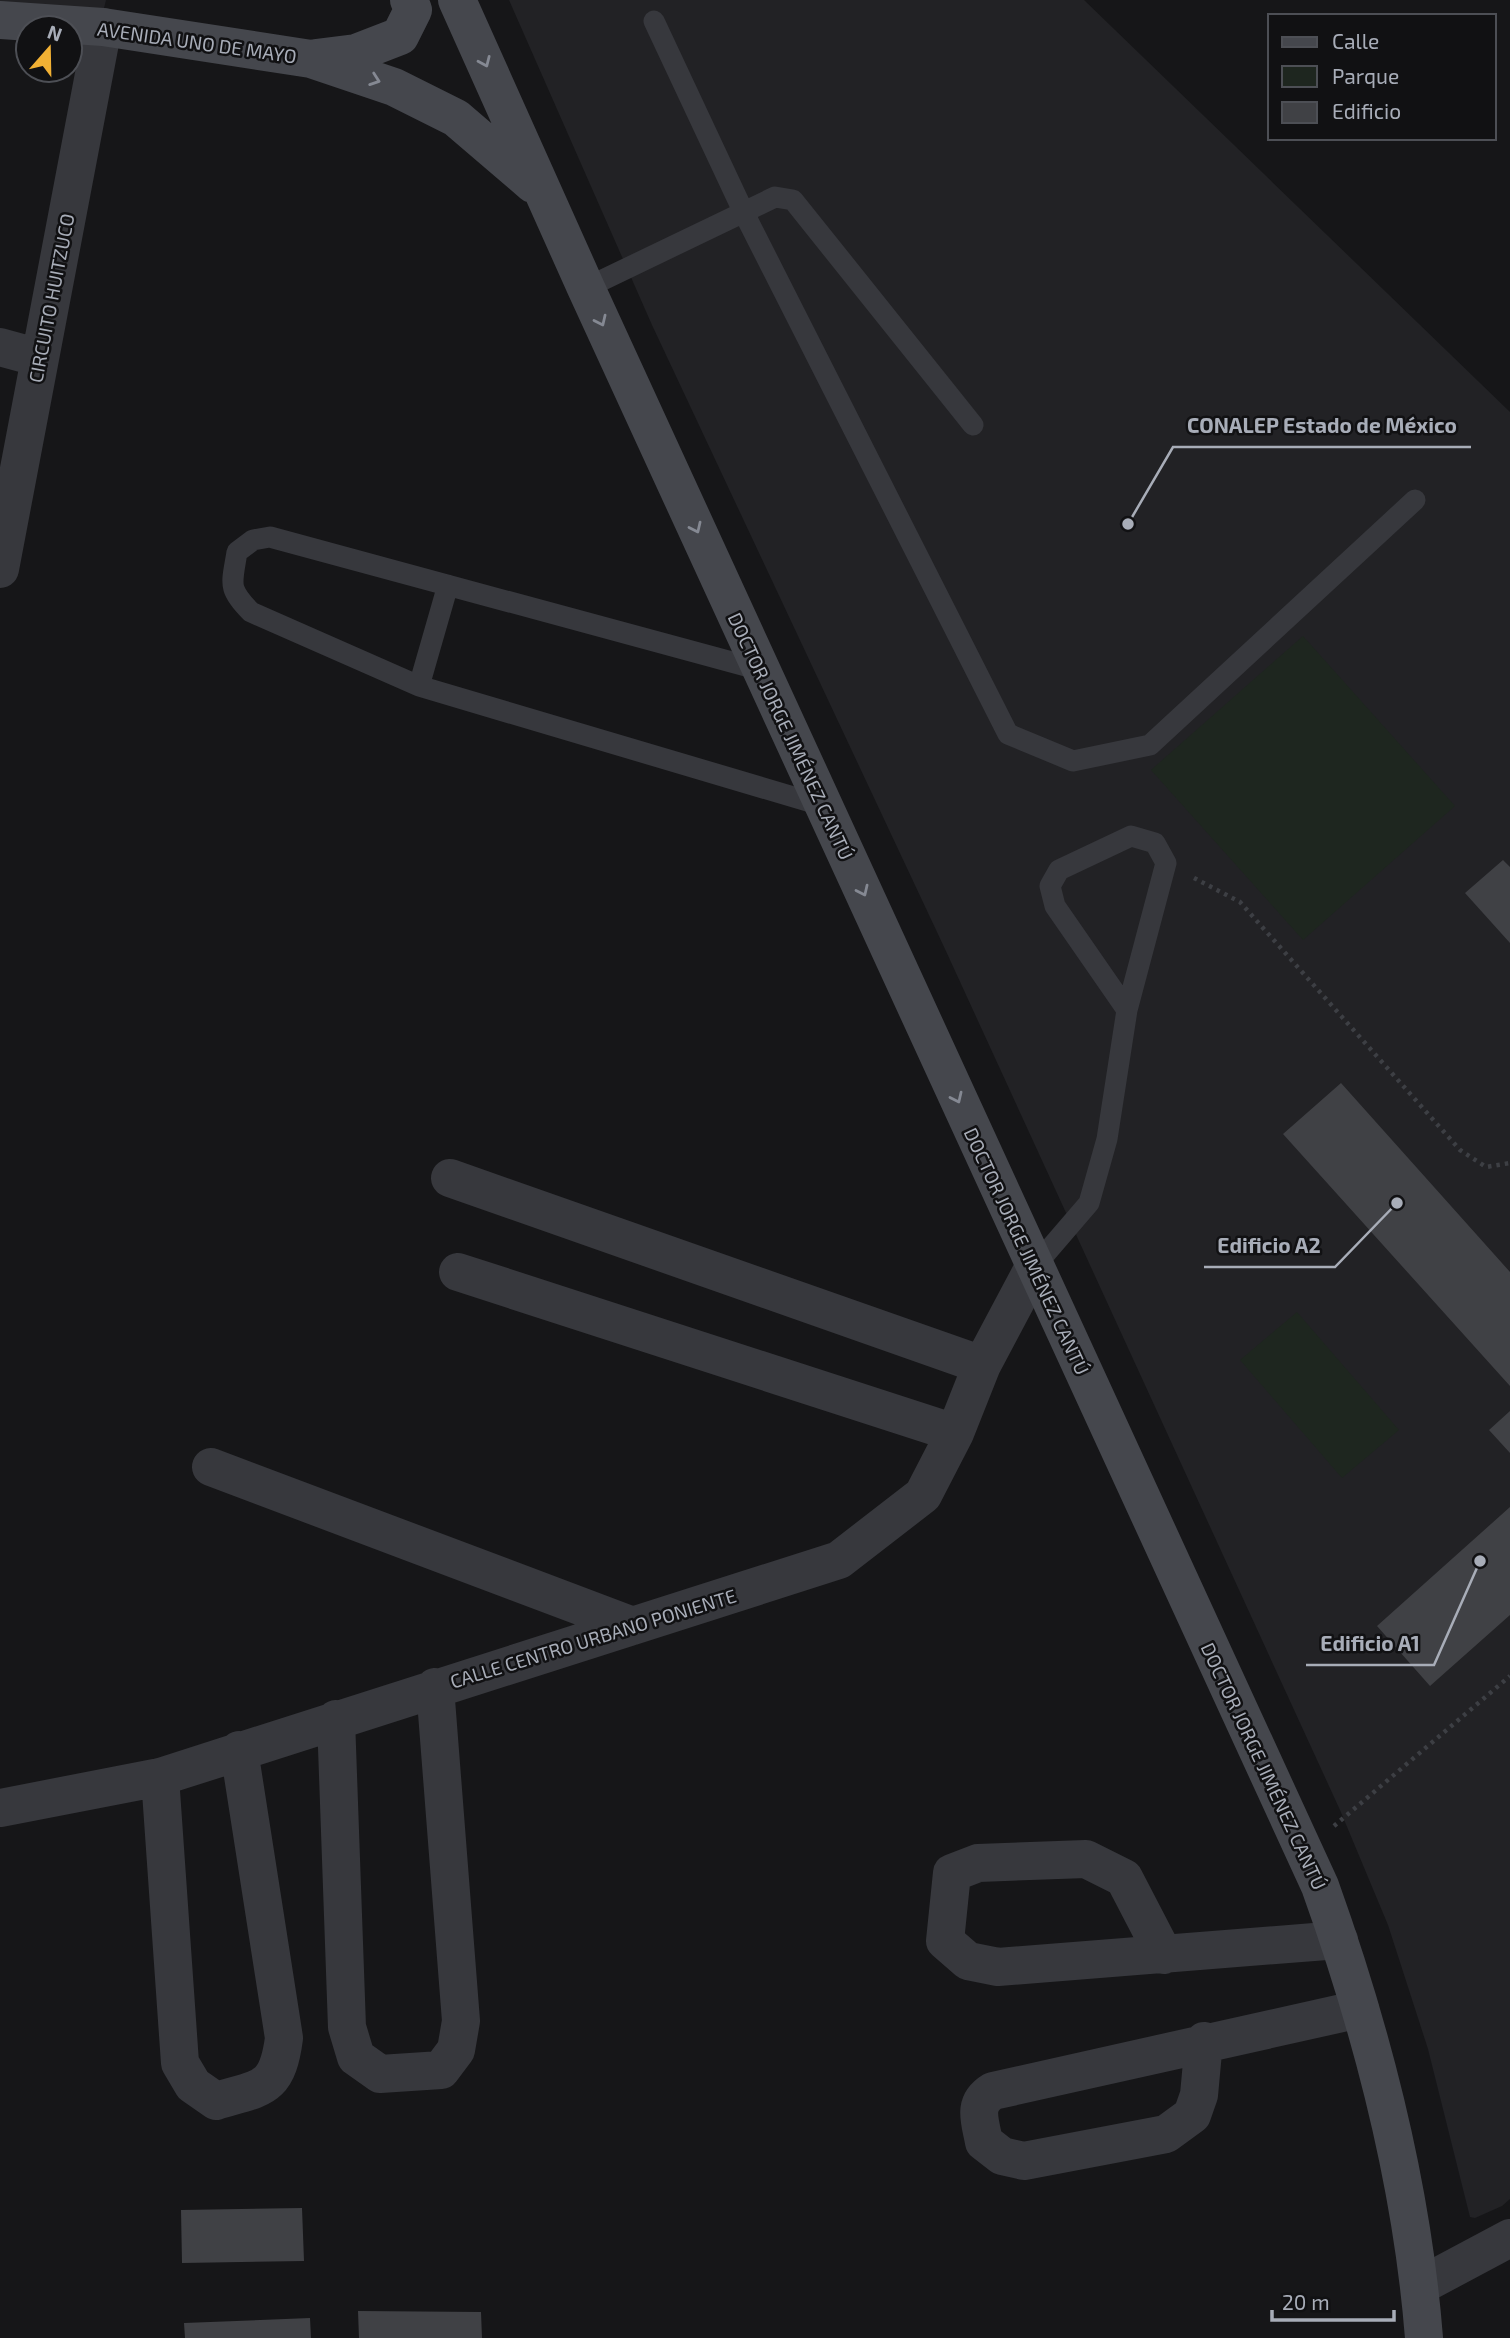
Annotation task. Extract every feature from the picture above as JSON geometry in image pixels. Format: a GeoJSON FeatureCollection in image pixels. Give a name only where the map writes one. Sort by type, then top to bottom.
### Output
{"type":"FeatureCollection","features":[{"type":"Feature","properties":{"kind":"main road"},"geometry":{"type":"LineString","coordinates":[[311,58],[356,53],[400,36],[413,10],[409,0]]}},
{"type":"Feature","properties":{"kind":"main road"},"geometry":{"type":"LineString","coordinates":[[457,0],[543,192]]}},
{"type":"Feature","properties":{"kind":"main road","name":"AVENIDA UNO DE MAYO"},"geometry":{"type":"LineString","coordinates":[[0,20],[103,27],[311,58]]}},
{"type":"Feature","properties":{"kind":"main road"},"geometry":{"type":"LineString","coordinates":[[311,58],[394,87],[456,118],[543,192]]}},
{"type":"Feature","properties":{"kind":"main road","name":"DOCTOR JORGE JIMÉNEZ CANTÚ"},"geometry":{"type":"LineString","coordinates":[[543,192],[1303,1849],[1339,1940],[1384,2090],[1420,2286],[1424,2338]]}},
{"type":"Feature","properties":{"kind":"street","name":"CIRCUITO HUITZUCO"},"geometry":{"type":"LineString","coordinates":[[0,569],[103,27]]}},
{"type":"Feature","properties":{"kind":"street"},"geometry":{"type":"LineString","coordinates":[[0,347],[40,358]]}},
{"type":"Feature","properties":{"kind":"street"},"geometry":{"type":"LineString","coordinates":[[450,1178],[982,1365]]}},
{"type":"Feature","properties":{"kind":"street","name":"CALLE CENTRO URBANO PONIENTE"},"geometry":{"type":"LineString","coordinates":[[0,1808],[160,1777],[839,1560],[923,1495],[956,1433],[982,1365],[1034,1267]]}},
{"type":"Feature","properties":{"kind":"street"},"geometry":{"type":"LineString","coordinates":[[458,1272],[956,1433]]}},
{"type":"Feature","properties":{"kind":"street"},"geometry":{"type":"LineString","coordinates":[[211,1467],[633,1626]]}},
{"type":"Feature","properties":{"kind":"street"},"geometry":{"type":"LineString","coordinates":[[335,1719],[347,2027],[356,2057],[380,2074],[441,2070],[456,2050],[461,2021],[435,1687]]}},
{"type":"Feature","properties":{"kind":"street"},"geometry":{"type":"LineString","coordinates":[[160,1777],[180,2063],[193,2085],[216,2101],[266,2086],[281,2064],[284,2038],[239,1750]]}},
{"type":"Feature","properties":{"kind":"street"},"geometry":{"type":"LineString","coordinates":[[1164,1955],[1124,1878],[1086,1859],[978,1863],[952,1873],[945,1941],[968,1961],[998,1967],[1164,1955],[1339,1940]]}},
{"type":"Feature","properties":{"kind":"street"},"geometry":{"type":"LineString","coordinates":[[1205,2041],[1199,2095],[1192,2115],[1166,2134],[1024,2161],[1002,2156],[984,2142],[978,2107],[982,2098],[993,2091],[1205,2041],[1360,2009]]}},
{"type":"Feature","properties":{"kind":"street"},"geometry":{"type":"LineString","coordinates":[[1420,2286],[1510,2238]]}},
{"type":"Feature","properties":{"kind":"lane"},"geometry":{"type":"LineString","coordinates":[[654,21],[744,213],[1008,734],[1073,761],[1150,745],[1415,500]]}},
{"type":"Feature","properties":{"kind":"lane"},"geometry":{"type":"LineString","coordinates":[[586,288],[775,197],[793,200],[973,425]]}},
{"type":"Feature","properties":{"kind":"lane"},"geometry":{"type":"LineString","coordinates":[[761,670],[270,537],[253,540],[236,552],[232,580],[234,595],[251,612],[419,686],[824,806]]}},
{"type":"Feature","properties":{"kind":"lane"},"geometry":{"type":"LineString","coordinates":[[419,686],[448,585]]}},
{"type":"Feature","properties":{"kind":"lane"},"geometry":{"type":"LineString","coordinates":[[1034,1267],[1089,1203],[1107,1139],[1126,1010],[1166,863],[1155,843],[1131,836],[1059,870],[1050,886],[1055,906],[1126,1010]]}},
{"type":"Feature","properties":{"kind":"path"},"geometry":{"type":"LineString","coordinates":[[1166,863],[1240,902],[1460,1150],[1486,1167],[1510,1163]]}},
{"type":"Feature","properties":{"kind":"path"},"geometry":{"type":"LineString","coordinates":[[1303,1849],[1360,1806],[1510,1676]]}},
{"type":"Feature","properties":{"kind":"shaded area"},"geometry":{"type":"Polygon","coordinates":[[[0,0],[106,0],[103,12],[0,3],[0,0]]]}},
{"type":"Feature","properties":{"kind":"shaded area"},"geometry":{"type":"Polygon","coordinates":[[[509,0],[1084,0],[1510,412],[1510,2199],[1502,2206],[1475,2218],[1470,2217],[1428,2049],[1388,1925],[1340,1810],[945,949],[652,325],[509,0]]]}},
{"type":"Feature","properties":{"kind":"green space"},"geometry":{"type":"Polygon","coordinates":[[[1303,636],[1455,806],[1303,940],[1151,770],[1303,636]]]}},
{"type":"Feature","properties":{"kind":"green space"},"geometry":{"type":"Polygon","coordinates":[[[1297,1312],[1399,1430],[1342,1478],[1240,1360],[1297,1312]]]}},
{"type":"Feature","properties":{"kind":"building"},"geometry":{"type":"Polygon","coordinates":[[[1503,860],[1510,867],[1510,943],[1465,893],[1503,860]]]}},
{"type":"Feature","properties":{"kind":"building"},"geometry":{"type":"Polygon","coordinates":[[[1341,1083],[1510,1272],[1510,1386],[1283,1134],[1341,1083]]]}},
{"type":"Feature","properties":{"kind":"building"},"geometry":{"type":"Polygon","coordinates":[[[1510,1411],[1510,1453],[1489,1430],[1510,1411]]]}},
{"type":"Feature","properties":{"kind":"building"},"geometry":{"type":"Polygon","coordinates":[[[1510,1507],[1510,1615],[1430,1686],[1377,1626],[1510,1507]]]}},
{"type":"Feature","properties":{"kind":"building"},"geometry":{"type":"Polygon","coordinates":[[[302,2208],[304,2261],[182,2263],[181,2210],[302,2208]]]}},
{"type":"Feature","properties":{"kind":"building"},"geometry":{"type":"Polygon","coordinates":[[[358,2311],[481,2312],[482,2338],[359,2338],[358,2311]]]}},
{"type":"Feature","properties":{"kind":"building"},"geometry":{"type":"Polygon","coordinates":[[[310,2318],[311,2338],[185,2338],[184,2323],[310,2318]]]}},
{"type":"Feature","properties":{"kind":"place","name":"CONALEP Estado de México"},"geometry":{"type":"Point","coordinates":[1128,524]}},
{"type":"Feature","properties":{"kind":"place","name":"Edificio A2"},"geometry":{"type":"Point","coordinates":[1397,1203]}},
{"type":"Feature","properties":{"kind":"place","name":"Edificio A1"},"geometry":{"type":"Point","coordinates":[1480,1561]}}]}
